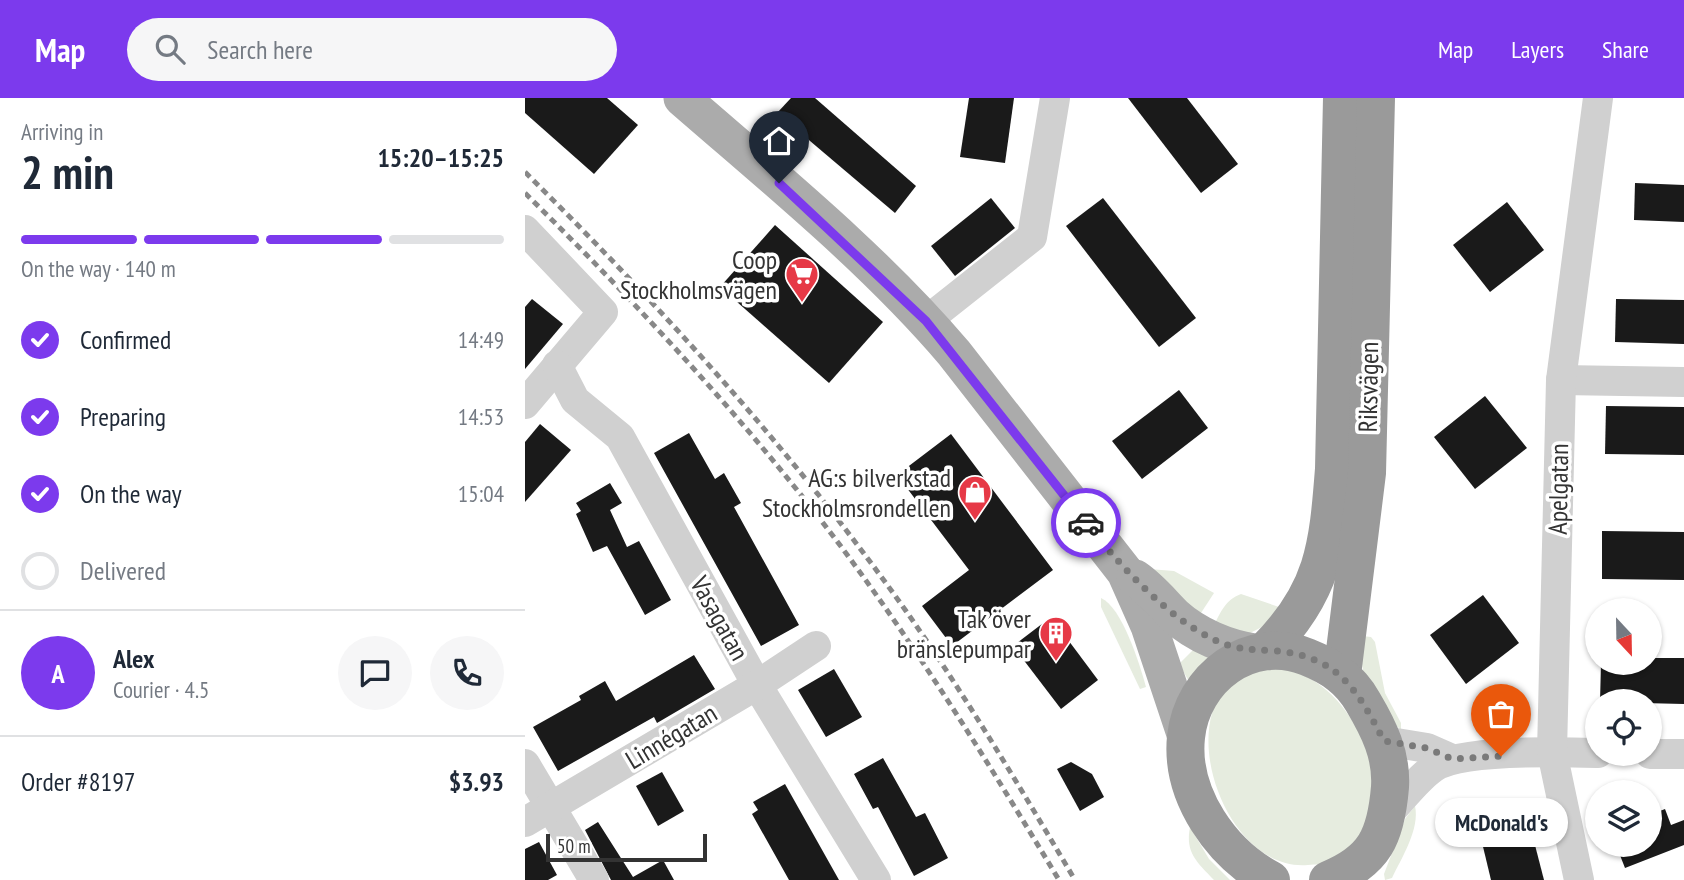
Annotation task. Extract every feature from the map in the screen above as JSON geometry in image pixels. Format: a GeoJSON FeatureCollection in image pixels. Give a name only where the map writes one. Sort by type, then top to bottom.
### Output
{"type":"FeatureCollection","features":[{"type":"Feature","properties":{"kind":"highway","name":"Riksvägen"},"geometry":{"type":"LineString","coordinates":[[1260,651],[1294,620],[1313,590],[1329,527],[1333,469],[1342,98]]}},
{"type":"Feature","properties":{"kind":"highway","name":"Riksvägen"},"geometry":{"type":"LineString","coordinates":[[1342,675],[1367,473],[1376,98]]}},
{"type":"Feature","properties":{"kind":"highway"},"geometry":{"type":"LineString","coordinates":[[1271,880],[1248,867],[1207,821],[1195,795],[1186,737],[1195,707],[1207,685],[1227,664],[1260,651],[1297,653],[1342,675],[1357,692],[1384,741],[1390,781],[1388,814],[1379,840],[1365,869],[1352,870],[1328,880]]}},
{"type":"Feature","properties":{"kind":"main road"},"geometry":{"type":"LineString","coordinates":[[682,98],[809,209],[926,321],[1125,572],[1198,632],[1237,650],[1260,651]]}},
{"type":"Feature","properties":{"kind":"main road"},"geometry":{"type":"LineString","coordinates":[[1125,572],[1149,625],[1186,737]]}},
{"type":"Feature","properties":{"kind":"street"},"geometry":{"type":"LineString","coordinates":[[926,321],[1032,237],[1055,98]]}},
{"type":"Feature","properties":{"kind":"street","name":"Apelgatan"},"geometry":{"type":"LineString","coordinates":[[1579,880],[1552,752],[1561,380],[1598,98]]}},
{"type":"Feature","properties":{"kind":"street"},"geometry":{"type":"LineString","coordinates":[[525,230],[603,312],[525,404]]}},
{"type":"Feature","properties":{"kind":"street","name":"Vasagatan"},"geometry":{"type":"LineString","coordinates":[[557,365],[575,400],[620,437],[757,685],[876,880]]}},
{"type":"Feature","properties":{"kind":"street"},"geometry":{"type":"LineString","coordinates":[[1561,380],[1684,383]]}},
{"type":"Feature","properties":{"kind":"street","name":"Linnégatan"},"geometry":{"type":"LineString","coordinates":[[525,822],[757,685],[816,646]]}},
{"type":"Feature","properties":{"kind":"street"},"geometry":{"type":"LineString","coordinates":[[1384,741],[1427,748],[1452,759]]}},
{"type":"Feature","properties":{"kind":"street"},"geometry":{"type":"LineString","coordinates":[[1388,814],[1433,768],[1452,759],[1552,752],[1585,753]]}},
{"type":"Feature","properties":{"kind":"street"},"geometry":{"type":"LineString","coordinates":[[1662,754],[1684,754]]}},
{"type":"Feature","properties":{"kind":"street"},"geometry":{"type":"LineString","coordinates":[[525,764],[594,880]]}},
{"type":"Feature","properties":{"kind":"shaded area"},"geometry":{"type":"Polygon","coordinates":[[[1149,569],[1174,571],[1214,593],[1199,616],[1149,569]]]}},
{"type":"Feature","properties":{"kind":"shaded area"},"geometry":{"type":"Polygon","coordinates":[[[1241,594],[1282,608],[1264,626],[1244,636],[1214,625],[1227,603],[1241,594]]]}},
{"type":"Feature","properties":{"kind":"shaded area"},"geometry":{"type":"Polygon","coordinates":[[[1101,598],[1109,604],[1123,624],[1146,687],[1140,689],[1101,607],[1101,598]]]}},
{"type":"Feature","properties":{"kind":"shaded area"},"geometry":{"type":"Polygon","coordinates":[[[1362,636],[1371,637],[1375,642],[1385,693],[1401,723],[1401,730],[1381,709],[1368,688],[1362,664],[1362,636]]]}},
{"type":"Feature","properties":{"kind":"shaded area"},"geometry":{"type":"Polygon","coordinates":[[[1201,642],[1218,648],[1190,683],[1179,664],[1201,642]]]}},
{"type":"Feature","properties":{"kind":"shaded area"},"geometry":{"type":"Polygon","coordinates":[[[1265,663],[1295,672],[1323,687],[1354,723],[1368,753],[1373,789],[1364,836],[1328,863],[1308,865],[1281,862],[1257,848],[1237,827],[1222,800],[1212,771],[1208,741],[1212,713],[1228,685],[1265,663]]]}},
{"type":"Feature","properties":{"kind":"shaded area"},"geometry":{"type":"Polygon","coordinates":[[[1415,806],[1415,824],[1409,843],[1392,878],[1385,880],[1384,874],[1405,819],[1415,806]]]}},
{"type":"Feature","properties":{"kind":"shaded area"},"geometry":{"type":"Polygon","coordinates":[[[1190,827],[1209,859],[1230,880],[1214,880],[1198,862],[1189,844],[1190,827]]]}},
{"type":"Feature","properties":{"kind":"building"},"geometry":{"type":"Polygon","coordinates":[[[525,98],[607,98],[638,125],[594,174],[525,113],[525,98]]]}},
{"type":"Feature","properties":{"kind":"building"},"geometry":{"type":"Polygon","coordinates":[[[791,98],[815,98],[916,186],[895,213],[777,113],[791,98]]]}},
{"type":"Feature","properties":{"kind":"building"},"geometry":{"type":"Polygon","coordinates":[[[969,98],[1014,98],[1005,163],[960,157],[969,98]]]}},
{"type":"Feature","properties":{"kind":"building"},"geometry":{"type":"Polygon","coordinates":[[[1128,98],[1187,98],[1238,164],[1201,193],[1128,98]]]}},
{"type":"Feature","properties":{"kind":"building"},"geometry":{"type":"Polygon","coordinates":[[[1635,183],[1684,185],[1684,222],[1634,220],[1635,183]]]}},
{"type":"Feature","properties":{"kind":"building"},"geometry":{"type":"Polygon","coordinates":[[[991,198],[1015,228],[955,276],[931,246],[991,198]]]}},
{"type":"Feature","properties":{"kind":"building"},"geometry":{"type":"Polygon","coordinates":[[[1103,198],[1196,318],[1159,347],[1066,226],[1103,198]]]}},
{"type":"Feature","properties":{"kind":"building"},"geometry":{"type":"Polygon","coordinates":[[[1507,202],[1544,250],[1490,292],[1453,245],[1507,202]]]}},
{"type":"Feature","properties":{"kind":"building","name":"Coop Stockholmsvägen"},"geometry":{"type":"Polygon","coordinates":[[[775,225],[883,322],[829,383],[720,287],[775,225]]]}},
{"type":"Feature","properties":{"kind":"building"},"geometry":{"type":"Polygon","coordinates":[[[532,299],[563,324],[525,369],[525,307],[532,299]]]}},
{"type":"Feature","properties":{"kind":"building"},"geometry":{"type":"Polygon","coordinates":[[[1616,299],[1684,300],[1684,344],[1615,342],[1616,299]]]}},
{"type":"Feature","properties":{"kind":"building"},"geometry":{"type":"Polygon","coordinates":[[[1179,390],[1208,428],[1142,479],[1112,441],[1179,390]]]}},
{"type":"Feature","properties":{"kind":"building"},"geometry":{"type":"Polygon","coordinates":[[[1485,396],[1527,448],[1475,489],[1434,437],[1485,396]]]}},
{"type":"Feature","properties":{"kind":"building"},"geometry":{"type":"Polygon","coordinates":[[[1606,406],[1684,407],[1684,455],[1605,454],[1606,406]]]}},
{"type":"Feature","properties":{"kind":"building"},"geometry":{"type":"Polygon","coordinates":[[[540,424],[571,450],[525,502],[525,442],[540,424]]]}},
{"type":"Feature","properties":{"kind":"building"},"geometry":{"type":"Polygon","coordinates":[[[689,433],[715,479],[724,473],[741,503],[734,507],[799,625],[761,646],[654,453],[689,433]]]}},
{"type":"Feature","properties":{"kind":"building","name":"AG:s bilverkstad Stockholmsrondellen"},"geometry":{"type":"Polygon","coordinates":[[[951,434],[1053,570],[952,646],[922,606],[969,570],[897,475],[951,434]]]}},
{"type":"Feature","properties":{"kind":"building"},"geometry":{"type":"Polygon","coordinates":[[[610,483],[622,503],[610,510],[627,547],[639,541],[671,600],[645,615],[607,546],[593,552],[576,514],[581,511],[576,503],[610,483]]]}},
{"type":"Feature","properties":{"kind":"building"},"geometry":{"type":"Polygon","coordinates":[[[1602,531],[1684,532],[1684,580],[1602,579],[1602,531]]]}},
{"type":"Feature","properties":{"kind":"building"},"geometry":{"type":"Polygon","coordinates":[[[1483,595],[1519,643],[1466,684],[1430,635],[1483,595]]]}},
{"type":"Feature","properties":{"kind":"building","name":"Tak över bränslepumpar"},"geometry":{"type":"Polygon","coordinates":[[[1051,617],[1098,680],[1061,709],[1013,646],[1051,617]]]}},
{"type":"Feature","properties":{"kind":"building"},"geometry":{"type":"Polygon","coordinates":[[[694,655],[715,689],[657,723],[654,717],[558,771],[533,727],[581,700],[579,696],[605,681],[616,701],[694,655]]]}},
{"type":"Feature","properties":{"kind":"building"},"geometry":{"type":"Polygon","coordinates":[[[1663,658],[1684,658],[1684,704],[1662,703],[1662,689],[1600,689],[1601,676],[1663,676],[1663,658]]]}},
{"type":"Feature","properties":{"kind":"building"},"geometry":{"type":"Polygon","coordinates":[[[834,669],[862,717],[826,737],[798,690],[834,669]]]}},
{"type":"Feature","properties":{"kind":"building"},"geometry":{"type":"Polygon","coordinates":[[[883,758],[916,817],[925,813],[948,858],[914,876],[878,807],[873,809],[854,774],[883,758]]]}},
{"type":"Feature","properties":{"kind":"building"},"geometry":{"type":"Polygon","coordinates":[[[1071,762],[1092,774],[1104,797],[1080,811],[1057,769],[1071,762]]]}},
{"type":"Feature","properties":{"kind":"building"},"geometry":{"type":"Polygon","coordinates":[[[662,772],[684,811],[658,826],[636,786],[662,772]]]}},
{"type":"Feature","properties":{"kind":"building"},"geometry":{"type":"Polygon","coordinates":[[[785,784],[839,880],[789,880],[752,814],[758,810],[753,802],[785,784]]]}},
{"type":"Feature","properties":{"kind":"building"},"geometry":{"type":"Polygon","coordinates":[[[1665,809],[1671,825],[1684,820],[1684,845],[1662,854],[1662,810],[1665,809]]]}},
{"type":"Feature","properties":{"kind":"building"},"geometry":{"type":"Polygon","coordinates":[[[1528,818],[1544,880],[1491,880],[1479,830],[1528,818]]]}},
{"type":"Feature","properties":{"kind":"building"},"geometry":{"type":"Polygon","coordinates":[[[598,822],[633,877],[663,860],[674,880],[611,880],[585,830],[598,822]]]}},
{"type":"Feature","properties":{"kind":"building"},"geometry":{"type":"Polygon","coordinates":[[[539,842],[557,875],[548,880],[525,880],[525,849],[539,842]]]}},
{"type":"Feature","properties":{"kind":"building"},"geometry":{"type":"Polygon","coordinates":[[[1621,857],[1653,857],[1625,868],[1621,857]]]}},
{"type":"Feature","properties":{"kind":"railway"},"geometry":{"type":"LineString","coordinates":[[525,172],[627,276],[725,383],[863,552],[951,677],[1075,880]]}},
{"type":"Feature","properties":{"kind":"railway"},"geometry":{"type":"LineString","coordinates":[[525,193],[697,372],[830,532],[933,678],[1059,880]]}},
{"type":"Feature","properties":{"kind":"way so far"},"geometry":{"type":"LineString","coordinates":[[1086,523],[1125,572],[1144,584],[1177,618],[1198,632],[1237,650],[1297,653],[1321,662],[1342,675],[1357,692],[1384,741],[1427,748],[1452,759],[1501,756]]}},
{"type":"Feature","properties":{"kind":"place","name":"Coop Stockholmsvägen"},"geometry":{"type":"Point","coordinates":[802,304]}},
{"type":"Feature","properties":{"kind":"place","name":"AG:s bilverkstad Stockholmsrondellen"},"geometry":{"type":"Point","coordinates":[975,522]}},
{"type":"Feature","properties":{"kind":"place","name":"Tak över bränslepumpar"},"geometry":{"type":"Point","coordinates":[1056,663]}},
{"type":"Feature","properties":{"kind":"place","name":"McDonald's"},"geometry":{"type":"Point","coordinates":[1501,756]}},
{"type":"Feature","properties":{"kind":"route"},"geometry":{"type":"LineString","coordinates":[[779,183],[926,321],[1086,523]]}}]}
